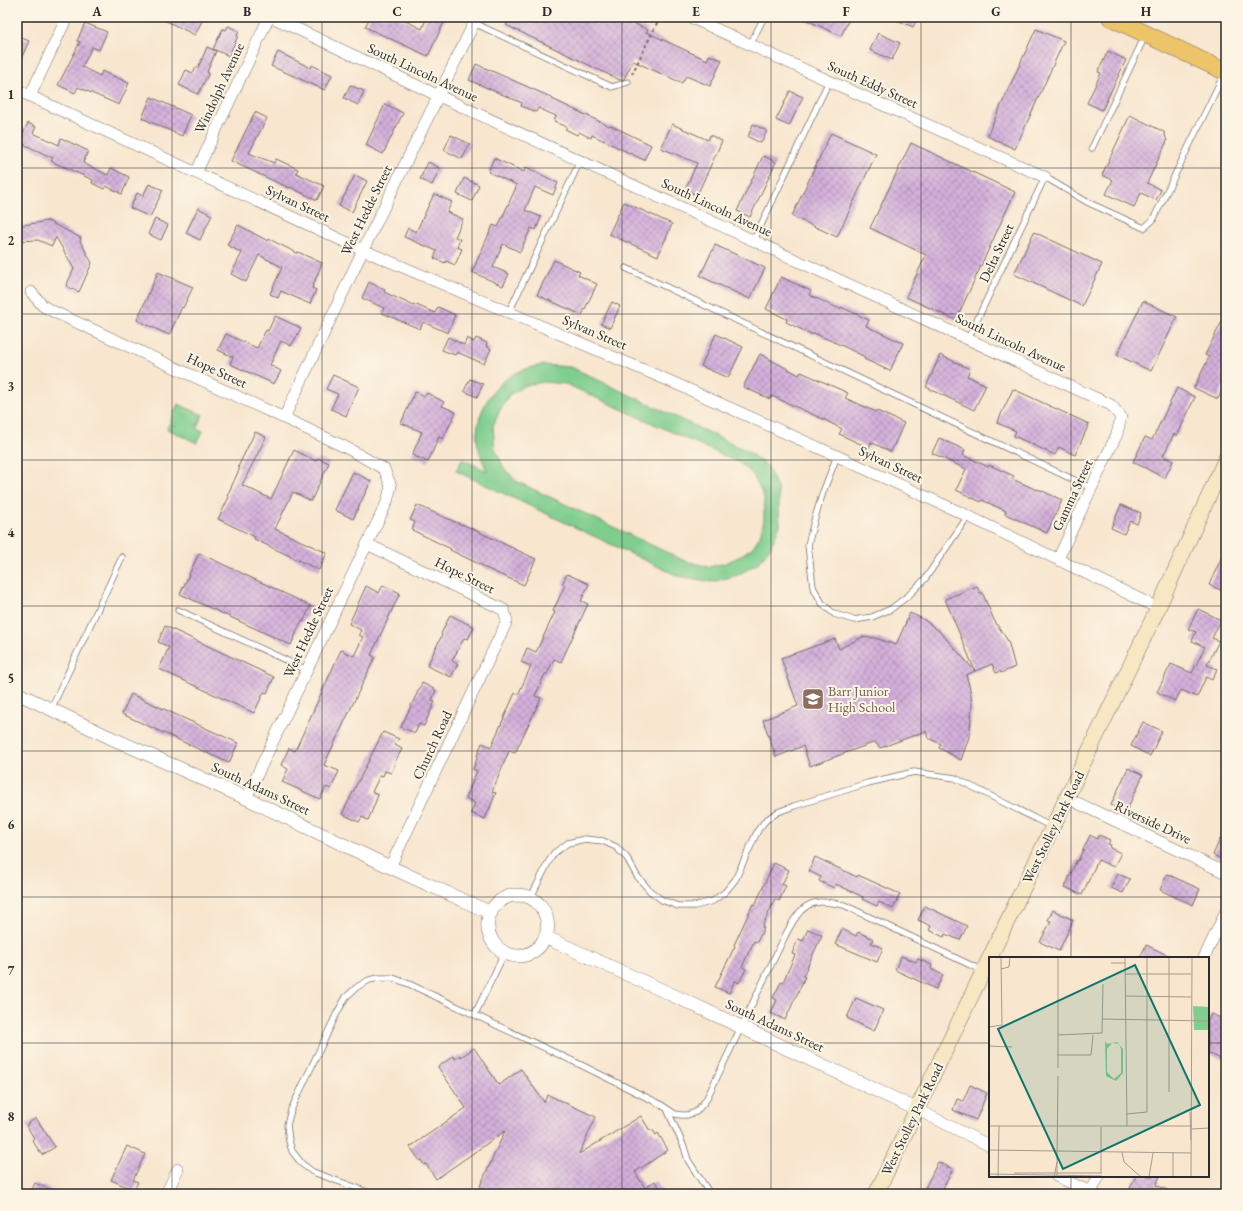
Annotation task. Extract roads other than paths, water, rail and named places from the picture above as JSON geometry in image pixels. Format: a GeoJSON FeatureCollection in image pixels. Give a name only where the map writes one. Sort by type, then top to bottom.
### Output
{"type":"FeatureCollection","features":[{"type":"Feature","properties":{"kind":"main road"},"geometry":{"type":"LineString","coordinates":[[1110,17],[1225,72]]}},
{"type":"Feature","properties":{"kind":"main road","name":"West Stolley Park Road"},"geometry":{"type":"LineString","coordinates":[[990,957],[1158,608],[1226,458]]}},
{"type":"Feature","properties":{"kind":"main road","name":"West Stolley Park Road"},"geometry":{"type":"LineString","coordinates":[[876,1194],[989,959]]}},
{"type":"Feature","properties":{"kind":"street"},"geometry":{"type":"LineString","coordinates":[[30,96],[67,17]]}},
{"type":"Feature","properties":{"kind":"street","name":"Windolph Avenue"},"geometry":{"type":"LineString","coordinates":[[196,173],[269,17]]}},
{"type":"Feature","properties":{"kind":"street","name":"South Lincoln Avenue"},"geometry":{"type":"LineString","coordinates":[[272,17],[439,96],[1111,405],[1121,417],[1113,443]]}},
{"type":"Feature","properties":{"kind":"street","name":"South Eddy Street"},"geometry":{"type":"LineString","coordinates":[[690,17],[829,82],[1045,177]]}},
{"type":"Feature","properties":{"kind":"street","name":"West Hedde Street"},"geometry":{"type":"LineString","coordinates":[[284,418],[363,250],[476,20]]}},
{"type":"Feature","properties":{"kind":"street","name":"Sylvan Street"},"geometry":{"type":"LineString","coordinates":[[17,90],[363,250],[672,382],[837,456],[968,516],[1158,608]]}},
{"type":"Feature","properties":{"kind":"street","name":"Hope Street"},"geometry":{"type":"LineString","coordinates":[[31,292],[43,306],[50,310],[347,448],[384,469],[388,478]]}},
{"type":"Feature","properties":{"kind":"street","name":"Gamma Street"},"geometry":{"type":"LineString","coordinates":[[1058,559],[1113,443]]}},
{"type":"Feature","properties":{"kind":"street","name":"West Hedde Street"},"geometry":{"type":"LineString","coordinates":[[246,798],[387,502],[391,486],[388,478]]}},
{"type":"Feature","properties":{"kind":"street","name":"Hope Street"},"geometry":{"type":"LineString","coordinates":[[367,544],[504,610],[507,621],[500,636]]}},
{"type":"Feature","properties":{"kind":"street","name":"Church Road"},"geometry":{"type":"LineString","coordinates":[[390,867],[500,636]]}},
{"type":"Feature","properties":{"kind":"street","name":"South Adams Street"},"geometry":{"type":"LineString","coordinates":[[17,693],[109,737],[246,798],[490,913]]}},
{"type":"Feature","properties":{"kind":"street","name":"Riverside Drive"},"geometry":{"type":"LineString","coordinates":[[1067,798],[1226,873]]}},
{"type":"Feature","properties":{"kind":"street"},"geometry":{"type":"LineString","coordinates":[[522,895],[531,898],[542,907],[547,917],[548,927],[545,938],[535,951],[527,956],[512,955],[494,944],[489,936],[488,928],[490,913],[497,903],[506,897],[522,895]]}},
{"type":"Feature","properties":{"kind":"street"},"geometry":{"type":"LineString","coordinates":[[1204,957],[1226,911]]}},
{"type":"Feature","properties":{"kind":"street","name":"South Adams Street"},"geometry":{"type":"LineString","coordinates":[[545,938],[741,1027],[916,1109],[989,1146]]}},
{"type":"Feature","properties":{"kind":"street"},"geometry":{"type":"LineString","coordinates":[[166,1194],[178,1169]]}},
{"type":"Feature","properties":{"kind":"street"},"geometry":{"type":"LineString","coordinates":[[1058,1177],[1092,1193],[1099,1177]]}},
{"type":"Feature","properties":{"kind":"lane"},"geometry":{"type":"LineString","coordinates":[[750,46],[764,17]]}},
{"type":"Feature","properties":{"kind":"lane"},"geometry":{"type":"LineString","coordinates":[[476,20],[612,87],[628,82]]}},
{"type":"Feature","properties":{"kind":"lane"},"geometry":{"type":"LineString","coordinates":[[1092,148],[1146,34]]}},
{"type":"Feature","properties":{"kind":"lane"},"geometry":{"type":"LineString","coordinates":[[1045,177],[1087,202],[1144,228],[1153,220],[1225,72]]}},
{"type":"Feature","properties":{"kind":"lane"},"geometry":{"type":"LineString","coordinates":[[754,240],[829,82]]}},
{"type":"Feature","properties":{"kind":"lane"},"geometry":{"type":"LineString","coordinates":[[509,312],[580,161]]}},
{"type":"Feature","properties":{"kind":"lane","name":"Delta Street"},"geometry":{"type":"LineString","coordinates":[[968,339],[1045,177]]}},
{"type":"Feature","properties":{"kind":"lane"},"geometry":{"type":"LineString","coordinates":[[626,268],[1091,488]]}},
{"type":"Feature","properties":{"kind":"lane"},"geometry":{"type":"LineString","coordinates":[[837,456],[823,492],[808,545],[813,587],[822,602],[834,614],[854,620],[872,616],[891,609],[910,595],[925,579],[968,516]]}},
{"type":"Feature","properties":{"kind":"lane"},"geometry":{"type":"LineString","coordinates":[[51,710],[122,557]]}},
{"type":"Feature","properties":{"kind":"lane"},"geometry":{"type":"LineString","coordinates":[[178,610],[307,670]]}},
{"type":"Feature","properties":{"kind":"lane"},"geometry":{"type":"LineString","coordinates":[[531,898],[554,853],[568,843],[585,839],[603,841],[616,847],[627,858],[637,876],[650,891],[662,900],[678,906],[695,906],[713,901],[725,892],[735,880],[758,830],[766,820],[778,812],[868,783],[914,772],[955,778],[1053,827]]}},
{"type":"Feature","properties":{"kind":"lane"},"geometry":{"type":"LineString","coordinates":[[371,1194],[313,1172],[302,1164],[292,1151],[289,1141],[288,1125],[290,1110],[336,1013],[346,998],[357,987],[369,980],[393,978],[409,984],[505,1028],[660,1104],[675,1114],[687,1115],[696,1112],[706,1100],[785,936],[798,913],[808,905],[821,901],[844,905],[983,971]]}},
{"type":"Feature","properties":{"kind":"lane"},"geometry":{"type":"LineString","coordinates":[[476,1014],[505,952]]}},
{"type":"Feature","properties":{"kind":"lane"},"geometry":{"type":"LineString","coordinates":[[667,1109],[684,1147],[688,1160],[710,1194]]}},
{"type":"Feature","properties":{"kind":"place","name":"Barr Junior High School"},"geometry":{"type":"Point","coordinates":[813,699]}}]}
